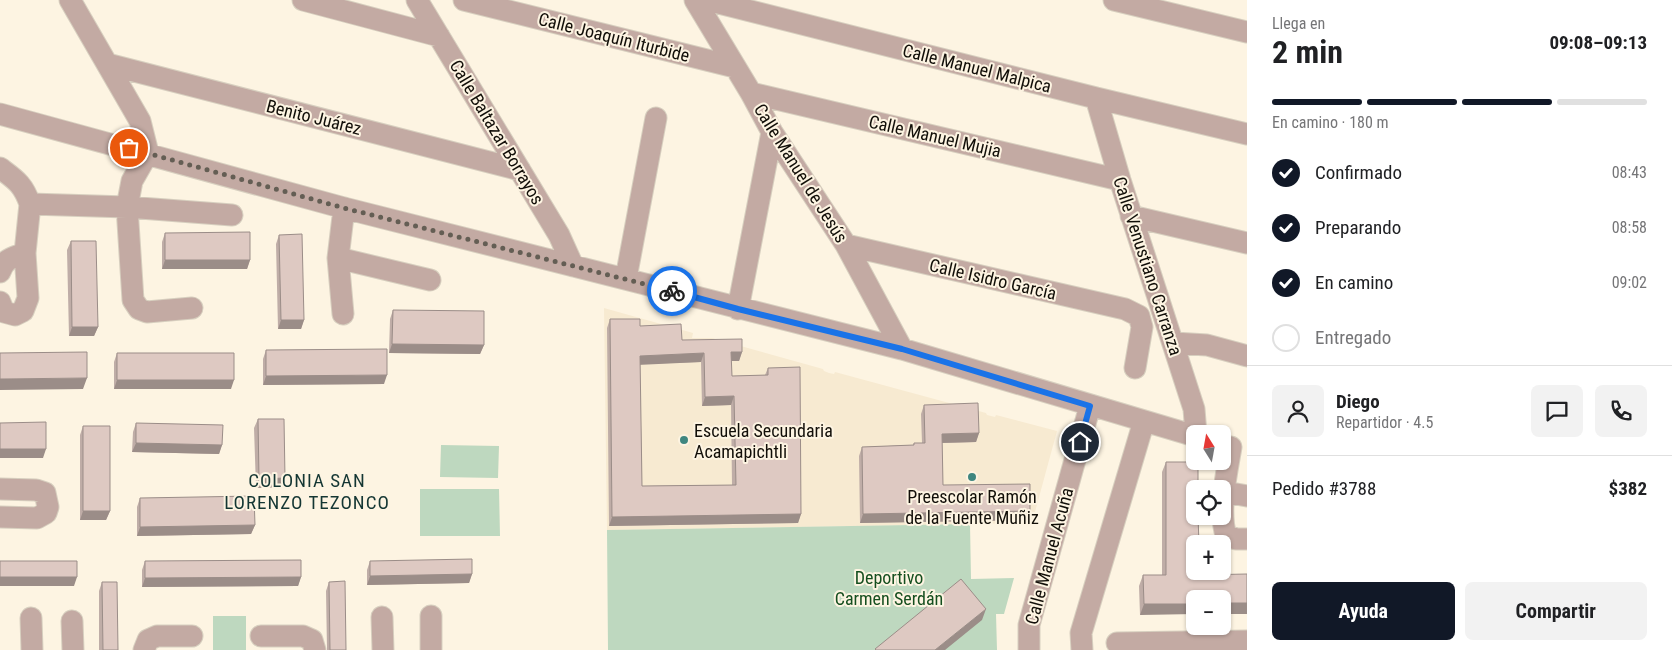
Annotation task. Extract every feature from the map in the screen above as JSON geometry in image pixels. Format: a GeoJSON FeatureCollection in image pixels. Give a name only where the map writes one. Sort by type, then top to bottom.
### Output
{"type":"FeatureCollection","features":[{"type":"Feature","properties":{"kind":"street"},"geometry":{"type":"LineString","coordinates":[[70,0],[140,121],[148,153],[132,181],[127,207],[133,300],[139,309],[147,312],[192,308]]}},
{"type":"Feature","properties":{"kind":"street"},"geometry":{"type":"LineString","coordinates":[[303,0],[439,36]]}},
{"type":"Feature","properties":{"kind":"street","name":"Calle Baltazar Borrayos"},"geometry":{"type":"LineString","coordinates":[[417,0],[559,235],[573,266]]}},
{"type":"Feature","properties":{"kind":"street","name":"Calle Joaquín Iturbide"},"geometry":{"type":"LineString","coordinates":[[464,0],[735,67]]}},
{"type":"Feature","properties":{"kind":"street","name":"Calle Manuel de Jesús"},"geometry":{"type":"LineString","coordinates":[[695,0],[751,93],[772,132],[846,245],[902,349]]}},
{"type":"Feature","properties":{"kind":"street","name":"Calle Manuel Malpica"},"geometry":{"type":"LineString","coordinates":[[707,0],[1247,134]]}},
{"type":"Feature","properties":{"kind":"street"},"geometry":{"type":"LineString","coordinates":[[1114,0],[1247,32]]}},
{"type":"Feature","properties":{"kind":"street","name":"Benito Juárez"},"geometry":{"type":"LineString","coordinates":[[107,64],[520,170]]}},
{"type":"Feature","properties":{"kind":"street","name":"Calle Manuel Mujia"},"geometry":{"type":"LineString","coordinates":[[751,93],[1120,180]]}},
{"type":"Feature","properties":{"kind":"street","name":"Calle Venustiano Carranza"},"geometry":{"type":"LineString","coordinates":[[1096,98],[1131,216],[1174,343],[1194,409],[1195,425]]}},
{"type":"Feature","properties":{"kind":"street"},"geometry":{"type":"LineString","coordinates":[[0,114],[344,208],[902,349],[1090,406],[1186,432]]}},
{"type":"Feature","properties":{"kind":"street"},"geometry":{"type":"LineString","coordinates":[[626,278],[656,118]]}},
{"type":"Feature","properties":{"kind":"street"},"geometry":{"type":"LineString","coordinates":[[738,309],[772,132]]}},
{"type":"Feature","properties":{"kind":"street"},"geometry":{"type":"LineString","coordinates":[[0,168],[20,182],[26,191],[30,204],[25,253],[28,298],[23,311],[15,315],[4,312],[0,302]]}},
{"type":"Feature","properties":{"kind":"street"},"geometry":{"type":"LineString","coordinates":[[30,204],[127,207],[232,215]]}},
{"type":"Feature","properties":{"kind":"street"},"geometry":{"type":"LineString","coordinates":[[343,314],[338,258],[344,208]]}},
{"type":"Feature","properties":{"kind":"street"},"geometry":{"type":"LineString","coordinates":[[1131,216],[1247,243]]}},
{"type":"Feature","properties":{"kind":"street","name":"Calle Isidro García"},"geometry":{"type":"LineString","coordinates":[[846,245],[1125,309],[1139,316],[1142,328],[1135,368]]}},
{"type":"Feature","properties":{"kind":"street"},"geometry":{"type":"LineString","coordinates":[[0,272],[3,263],[25,253]]}},
{"type":"Feature","properties":{"kind":"street"},"geometry":{"type":"LineString","coordinates":[[338,258],[430,280]]}},
{"type":"Feature","properties":{"kind":"street"},"geometry":{"type":"LineString","coordinates":[[1174,343],[1208,345],[1247,356]]}},
{"type":"Feature","properties":{"kind":"street","name":"Calle Manuel Acuña"},"geometry":{"type":"LineString","coordinates":[[1029,650],[1029,625],[1090,406]]}},
{"type":"Feature","properties":{"kind":"street"},"geometry":{"type":"LineString","coordinates":[[1082,650],[1081,633],[1144,421]]}},
{"type":"Feature","properties":{"kind":"street"},"geometry":{"type":"LineString","coordinates":[[1227,480],[1234,447]]}},
{"type":"Feature","properties":{"kind":"street"},"geometry":{"type":"LineString","coordinates":[[0,489],[36,490],[45,494],[48,507],[46,513],[37,518],[0,517]]}},
{"type":"Feature","properties":{"kind":"street"},"geometry":{"type":"LineString","coordinates":[[1231,493],[1247,496]]}},
{"type":"Feature","properties":{"kind":"street"},"geometry":{"type":"LineString","coordinates":[[1223,525],[1226,535],[1236,539],[1247,539]]}},
{"type":"Feature","properties":{"kind":"street"},"geometry":{"type":"LineString","coordinates":[[431,650],[432,616]]}},
{"type":"Feature","properties":{"kind":"street"},"geometry":{"type":"LineString","coordinates":[[382,617],[383,650]]}},
{"type":"Feature","properties":{"kind":"street"},"geometry":{"type":"LineString","coordinates":[[31,618],[32,650]]}},
{"type":"Feature","properties":{"kind":"street"},"geometry":{"type":"LineString","coordinates":[[72,621],[73,650]]}},
{"type":"Feature","properties":{"kind":"street"},"geometry":{"type":"LineString","coordinates":[[144,650],[148,640],[156,636],[192,636]]}},
{"type":"Feature","properties":{"kind":"street"},"geometry":{"type":"LineString","coordinates":[[261,636],[303,636],[312,640],[316,650]]}},
{"type":"Feature","properties":{"kind":"street"},"geometry":{"type":"LineString","coordinates":[[1117,642],[1247,641]]}},
{"type":"Feature","properties":{"kind":"shaded area"},"geometry":{"type":"Polygon","coordinates":[[[604,308],[693,333],[692,338],[712,338],[823,369],[829,373],[834,374],[835,372],[986,413],[987,415],[995,417],[996,415],[1057,431],[1032,523],[607,530],[604,308]]]}},
{"type":"Feature","properties":{"kind":"green space"},"geometry":{"type":"Polygon","coordinates":[[[441,445],[499,446],[498,478],[440,477],[441,445]]]}},
{"type":"Feature","properties":{"kind":"green space"},"geometry":{"type":"Polygon","coordinates":[[[420,489],[499,489],[500,536],[420,536],[420,489]]]}},
{"type":"Feature","properties":{"kind":"green space","name":"Deportivo Carmen Serdán"},"geometry":{"type":"Polygon","coordinates":[[[970,524],[971,579],[1014,578],[1004,614],[996,614],[997,650],[608,650],[607,530],[970,524]]]}},
{"type":"Feature","properties":{"kind":"green space"},"geometry":{"type":"Polygon","coordinates":[[[213,616],[246,616],[246,650],[213,650],[213,616]]]}},
{"type":"Feature","properties":{"kind":"building"},"geometry":{"type":"Polygon","coordinates":[[[250,232],[250,260],[165,260],[165,233],[250,232]]]}},
{"type":"Feature","properties":{"kind":"building"},"geometry":{"type":"Polygon","coordinates":[[[302,234],[304,320],[281,320],[279,235],[302,234]]]}},
{"type":"Feature","properties":{"kind":"building"},"geometry":{"type":"Polygon","coordinates":[[[71,241],[96,241],[98,327],[72,327],[71,241]]]}},
{"type":"Feature","properties":{"kind":"building"},"geometry":{"type":"Polygon","coordinates":[[[393,310],[484,311],[484,345],[392,344],[393,310]]]}},
{"type":"Feature","properties":{"kind":"building"},"geometry":{"type":"Polygon","coordinates":[[[610,319],[640,319],[640,326],[681,324],[682,340],[742,339],[742,352],[731,352],[732,376],[768,375],[768,368],[800,367],[801,514],[612,517],[610,319]],[[704,353],[640,356],[642,486],[736,485],[734,396],[705,397],[704,353]]]}},
{"type":"Feature","properties":{"kind":"building"},"geometry":{"type":"Polygon","coordinates":[[[387,349],[387,375],[266,376],[266,350],[387,349]]]}},
{"type":"Feature","properties":{"kind":"building"},"geometry":{"type":"Polygon","coordinates":[[[87,352],[87,378],[0,379],[0,353],[87,352]]]}},
{"type":"Feature","properties":{"kind":"building"},"geometry":{"type":"Polygon","coordinates":[[[117,353],[234,353],[234,380],[117,380],[117,353]]]}},
{"type":"Feature","properties":{"kind":"building"},"geometry":{"type":"Polygon","coordinates":[[[978,403],[979,433],[942,434],[943,485],[1030,484],[1030,511],[863,514],[862,447],[925,443],[924,405],[978,403]]]}},
{"type":"Feature","properties":{"kind":"building"},"geometry":{"type":"Polygon","coordinates":[[[258,419],[284,419],[285,478],[259,479],[258,419]]]}},
{"type":"Feature","properties":{"kind":"building"},"geometry":{"type":"Polygon","coordinates":[[[46,422],[46,449],[0,449],[0,423],[46,422]]]}},
{"type":"Feature","properties":{"kind":"building"},"geometry":{"type":"Polygon","coordinates":[[[136,423],[223,425],[222,445],[136,443],[136,423]]]}},
{"type":"Feature","properties":{"kind":"building"},"geometry":{"type":"Polygon","coordinates":[[[83,426],[110,426],[110,511],[83,511],[83,426]]]}},
{"type":"Feature","properties":{"kind":"building"},"geometry":{"type":"Polygon","coordinates":[[[1166,462],[1186,462],[1186,470],[1198,470],[1198,480],[1186,480],[1186,525],[1198,525],[1199,535],[1186,535],[1186,580],[1231,580],[1231,574],[1247,574],[1247,603],[1231,603],[1231,590],[1186,590],[1186,604],[1144,604],[1143,575],[1166,575],[1166,462]]]}},
{"type":"Feature","properties":{"kind":"building"},"geometry":{"type":"Polygon","coordinates":[[[254,496],[255,525],[140,527],[140,498],[254,496]]]}},
{"type":"Feature","properties":{"kind":"building"},"geometry":{"type":"Polygon","coordinates":[[[472,559],[472,574],[370,576],[370,561],[472,559]]]}},
{"type":"Feature","properties":{"kind":"building"},"geometry":{"type":"Polygon","coordinates":[[[301,560],[301,577],[145,578],[145,561],[301,560]]]}},
{"type":"Feature","properties":{"kind":"building"},"geometry":{"type":"Polygon","coordinates":[[[0,561],[77,561],[77,577],[0,577],[0,561]]]}},
{"type":"Feature","properties":{"kind":"building"},"geometry":{"type":"Polygon","coordinates":[[[961,579],[986,609],[935,650],[875,649],[961,579]]]}},
{"type":"Feature","properties":{"kind":"building"},"geometry":{"type":"Polygon","coordinates":[[[345,581],[346,650],[330,650],[329,582],[345,581]]]}},
{"type":"Feature","properties":{"kind":"building"},"geometry":{"type":"Polygon","coordinates":[[[102,582],[117,582],[118,650],[103,650],[102,582]]]}},
{"type":"Feature","properties":{"kind":"way so far"},"geometry":{"type":"LineString","coordinates":[[129,148],[344,208],[672,291]]}},
{"type":"Feature","properties":{"kind":"place","name":"Escuela Secundaria Acamapichtli"},"geometry":{"type":"Point","coordinates":[684,440]}},
{"type":"Feature","properties":{"kind":"place","name":"Preescolar Ramón de la Fuente Muñiz"},"geometry":{"type":"Point","coordinates":[972,477]}},
{"type":"Feature","properties":{"kind":"district","name":"COLONIA SAN LORENZO TEZONCO"},"geometry":{"type":"Point","coordinates":[307,491]}},
{"type":"Feature","properties":{"kind":"route"},"geometry":{"type":"LineString","coordinates":[[672,291],[902,349],[1090,406],[1080,442]]}}]}
